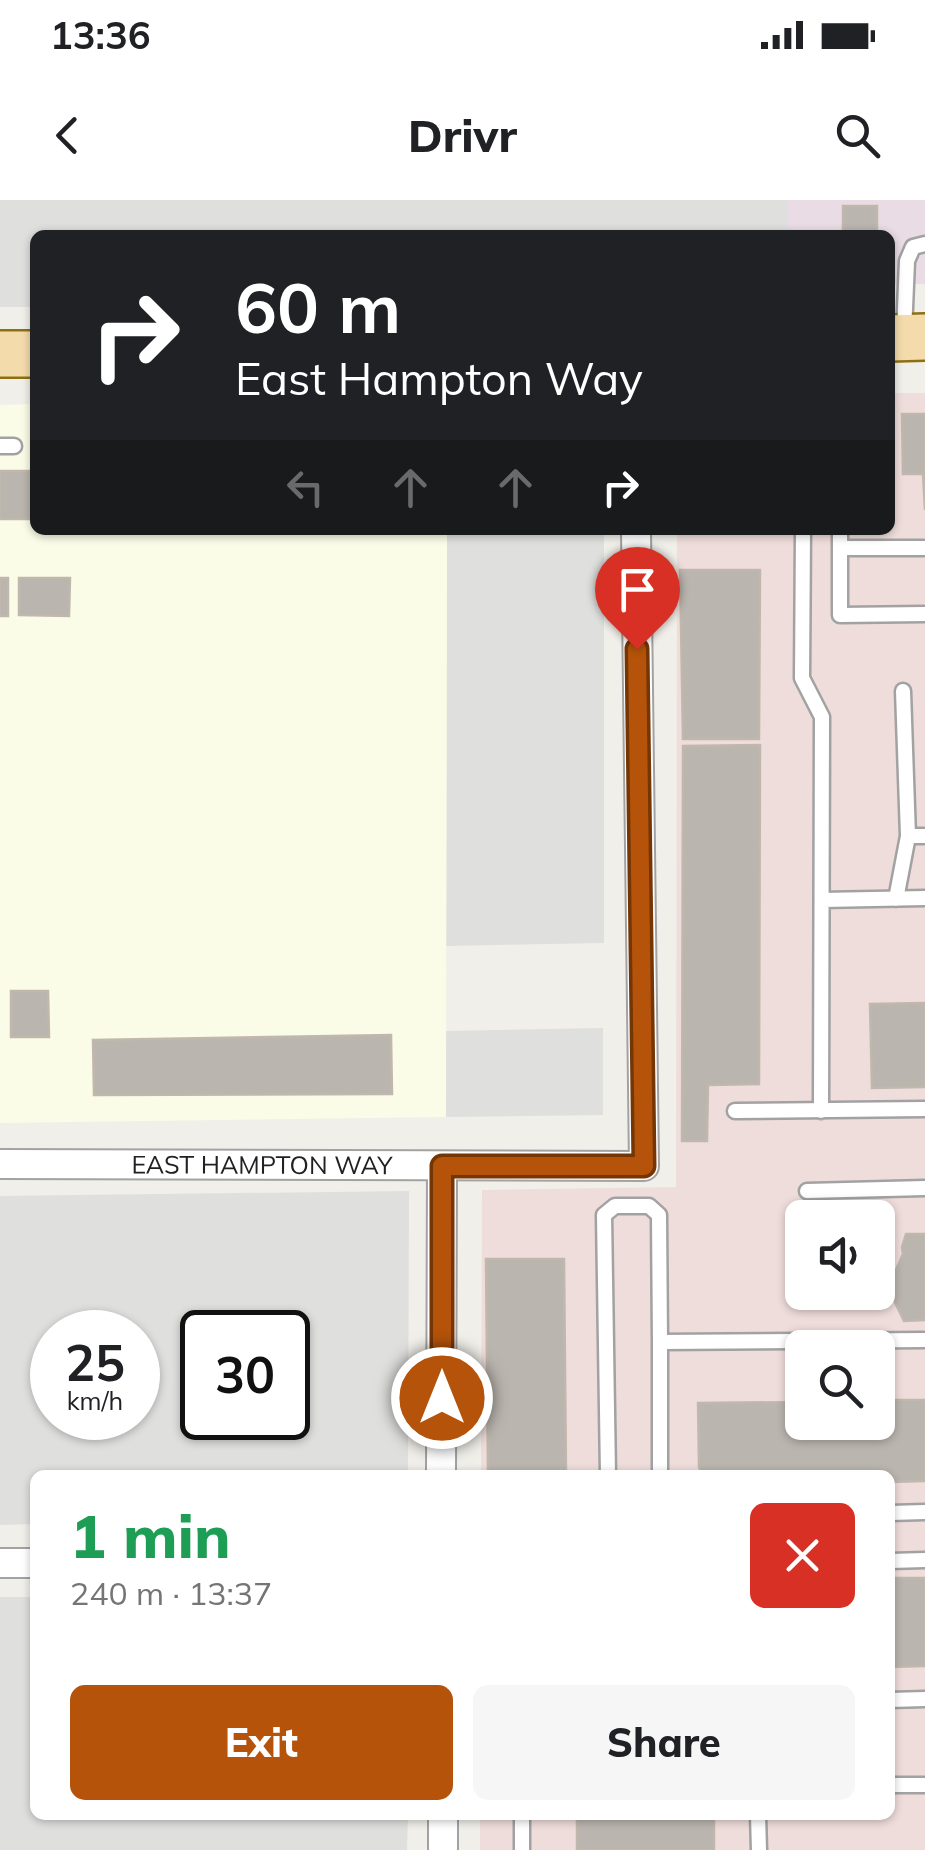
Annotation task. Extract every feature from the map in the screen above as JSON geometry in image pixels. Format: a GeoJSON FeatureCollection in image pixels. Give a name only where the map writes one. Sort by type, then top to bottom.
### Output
{"type":"FeatureCollection","features":[{"type":"Feature","properties":{"kind":"main road"},"geometry":{"type":"LineString","coordinates":[[0,354],[30,354]]}},
{"type":"Feature","properties":{"kind":"street","name":"EAST HAMPTON WAY"},"geometry":{"type":"LineString","coordinates":[[0,1164],[644,1166],[636,535]]}},
{"type":"Feature","properties":{"kind":"street"},"geometry":{"type":"LineString","coordinates":[[441,1470],[442,1166]]}},
{"type":"Feature","properties":{"kind":"street"},"geometry":{"type":"LineString","coordinates":[[0,1563],[30,1563]]}},
{"type":"Feature","properties":{"kind":"street"},"geometry":{"type":"LineString","coordinates":[[443,1820],[443,1850]]}},
{"type":"Feature","properties":{"kind":"lane"},"geometry":{"type":"LineString","coordinates":[[906,337],[906,261],[912,247],[925,244]]}},
{"type":"Feature","properties":{"kind":"lane"},"geometry":{"type":"LineString","coordinates":[[803,535],[802,678],[822,717],[821,1110]]}},
{"type":"Feature","properties":{"kind":"lane"},"geometry":{"type":"LineString","coordinates":[[840,535],[840,615],[925,614]]}},
{"type":"Feature","properties":{"kind":"lane"},"geometry":{"type":"LineString","coordinates":[[840,548],[925,548]]}},
{"type":"Feature","properties":{"kind":"lane"},"geometry":{"type":"LineString","coordinates":[[896,899],[908,836],[903,691]]}},
{"type":"Feature","properties":{"kind":"lane"},"geometry":{"type":"LineString","coordinates":[[908,836],[925,836]]}},
{"type":"Feature","properties":{"kind":"lane"},"geometry":{"type":"LineString","coordinates":[[822,900],[925,898]]}},
{"type":"Feature","properties":{"kind":"lane"},"geometry":{"type":"LineString","coordinates":[[735,1112],[925,1109]]}},
{"type":"Feature","properties":{"kind":"lane"},"geometry":{"type":"LineString","coordinates":[[807,1191],[925,1188]]}},
{"type":"Feature","properties":{"kind":"lane"},"geometry":{"type":"LineString","coordinates":[[608,1470],[604,1215],[614,1206],[649,1206],[660,1215],[660,1470]]}},
{"type":"Feature","properties":{"kind":"lane"},"geometry":{"type":"LineString","coordinates":[[660,1342],[925,1340]]}},
{"type":"Feature","properties":{"kind":"lane"},"geometry":{"type":"LineString","coordinates":[[895,1513],[925,1512]]}},
{"type":"Feature","properties":{"kind":"lane"},"geometry":{"type":"LineString","coordinates":[[895,1561],[925,1560]]}},
{"type":"Feature","properties":{"kind":"lane"},"geometry":{"type":"LineString","coordinates":[[895,1700],[925,1699]]}},
{"type":"Feature","properties":{"kind":"lane"},"geometry":{"type":"LineString","coordinates":[[895,1785],[925,1784]]}},
{"type":"Feature","properties":{"kind":"lane"},"geometry":{"type":"LineString","coordinates":[[522,1820],[522,1850]]}},
{"type":"Feature","properties":{"kind":"lane"},"geometry":{"type":"LineString","coordinates":[[758,1820],[759,1850]]}},
{"type":"Feature","properties":{"kind":"shaded area"},"geometry":{"type":"Polygon","coordinates":[[[0,200],[811,200],[788,201],[788,230],[30,230],[30,307],[0,307],[0,200]]]}},
{"type":"Feature","properties":{"kind":"shaded area"},"geometry":{"type":"Polygon","coordinates":[[[788,200],[925,200],[925,284],[895,284],[895,230],[788,230],[788,200]]]}},
{"type":"Feature","properties":{"kind":"shaded area"},"geometry":{"type":"Polygon","coordinates":[[[895,393],[925,393],[925,1850],[480,1850],[480,1820],[895,1820],[895,1470],[481,1470],[482,1190],[676,1187],[677,535],[895,535],[895,393]]]}},
{"type":"Feature","properties":{"kind":"shaded area"},"geometry":{"type":"Polygon","coordinates":[[[30,404],[30,535],[447,535],[446,1117],[0,1123],[0,405],[30,404]]]}},
{"type":"Feature","properties":{"kind":"shaded area"},"geometry":{"type":"Polygon","coordinates":[[[447,535],[604,535],[604,943],[446,946],[447,535]]]}},
{"type":"Feature","properties":{"kind":"shaded area"},"geometry":{"type":"Polygon","coordinates":[[[603,1028],[603,1115],[446,1117],[446,1031],[603,1028]]]}},
{"type":"Feature","properties":{"kind":"shaded area"},"geometry":{"type":"Polygon","coordinates":[[[409,1191],[408,1470],[30,1470],[30,1524],[0,1525],[0,1196],[409,1191]]]}},
{"type":"Feature","properties":{"kind":"shaded area"},"geometry":{"type":"Polygon","coordinates":[[[0,1597],[30,1597],[30,1820],[408,1820],[407,1850],[0,1850],[0,1597]]]}},
{"type":"Feature","properties":{"kind":"building"},"geometry":{"type":"Polygon","coordinates":[[[843,206],[877,206],[877,230],[843,230],[843,206]]]}},
{"type":"Feature","properties":{"kind":"building"},"geometry":{"type":"Polygon","coordinates":[[[902,414],[925,414],[925,510],[923,474],[903,474],[902,414]]]}},
{"type":"Feature","properties":{"kind":"building"},"geometry":{"type":"Polygon","coordinates":[[[0,471],[30,471],[30,519],[0,519],[0,471]]]}},
{"type":"Feature","properties":{"kind":"building"},"geometry":{"type":"Polygon","coordinates":[[[680,570],[760,570],[759,739],[683,739],[680,570]]]}},
{"type":"Feature","properties":{"kind":"building"},"geometry":{"type":"Polygon","coordinates":[[[0,578],[8,578],[8,616],[0,616],[0,578]]]}},
{"type":"Feature","properties":{"kind":"building"},"geometry":{"type":"Polygon","coordinates":[[[19,578],[70,578],[69,616],[19,615],[19,578]]]}},
{"type":"Feature","properties":{"kind":"building"},"geometry":{"type":"Polygon","coordinates":[[[760,745],[759,1084],[708,1085],[707,1141],[682,1141],[683,746],[760,745]]]}},
{"type":"Feature","properties":{"kind":"building"},"geometry":{"type":"Polygon","coordinates":[[[11,991],[48,991],[49,1037],[11,1037],[11,991]]]}},
{"type":"Feature","properties":{"kind":"building"},"geometry":{"type":"Polygon","coordinates":[[[925,1003],[925,1087],[872,1088],[870,1004],[925,1003]]]}},
{"type":"Feature","properties":{"kind":"building"},"geometry":{"type":"Polygon","coordinates":[[[391,1035],[392,1094],[94,1095],[93,1040],[391,1035]]]}},
{"type":"Feature","properties":{"kind":"building"},"geometry":{"type":"Polygon","coordinates":[[[906,1234],[925,1234],[925,1320],[904,1321],[895,1302],[895,1272],[906,1234]]]}},
{"type":"Feature","properties":{"kind":"building"},"geometry":{"type":"Polygon","coordinates":[[[486,1259],[564,1259],[566,1470],[488,1470],[486,1259]]]}},
{"type":"Feature","properties":{"kind":"building"},"geometry":{"type":"Polygon","coordinates":[[[895,1400],[925,1400],[925,1481],[895,1482],[895,1470],[700,1470],[698,1403],[785,1402],[785,1440],[895,1440],[895,1400]]]}},
{"type":"Feature","properties":{"kind":"building"},"geometry":{"type":"Polygon","coordinates":[[[895,1578],[925,1578],[925,1666],[895,1667],[895,1578]]]}},
{"type":"Feature","properties":{"kind":"building"},"geometry":{"type":"Polygon","coordinates":[[[577,1820],[714,1820],[714,1850],[577,1850],[577,1820]]]}},
{"type":"Feature","properties":{"kind":"route"},"geometry":{"type":"LineString","coordinates":[[442,1398],[442,1166],[644,1166],[637,649]]}}]}
